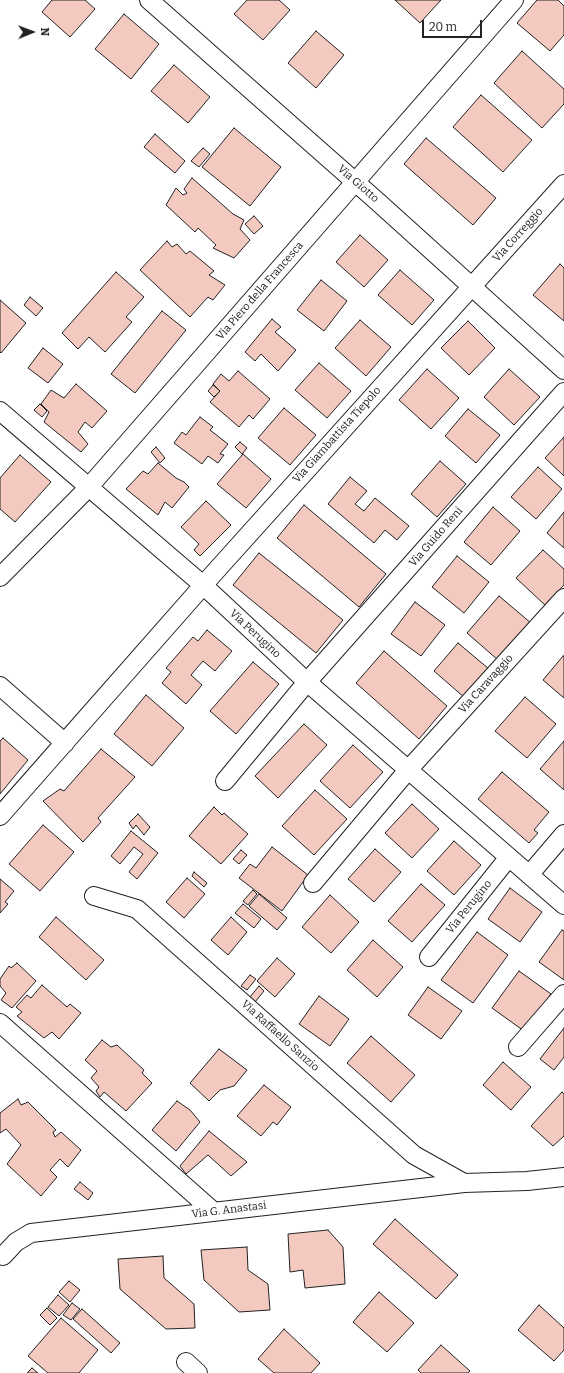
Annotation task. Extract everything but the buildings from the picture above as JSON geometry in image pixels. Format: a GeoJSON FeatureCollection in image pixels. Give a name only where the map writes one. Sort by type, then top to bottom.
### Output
{"type":"FeatureCollection","features":[{"type":"Feature","properties":{"kind":"street","name":"Via Giotto"},"geometry":{"type":"LineString","coordinates":[[148,0],[472,285],[564,370]]}},
{"type":"Feature","properties":{"kind":"street","name":"Via Piero della Francesca"},"geometry":{"type":"LineString","coordinates":[[0,576],[88,488],[514,0]]}},
{"type":"Feature","properties":{"kind":"street","name":"Via Correggio"},"geometry":{"type":"LineString","coordinates":[[472,285],[564,184]]}},
{"type":"Feature","properties":{"kind":"street","name":"Via Giambattista Tiepolo"},"geometry":{"type":"LineString","coordinates":[[0,816],[203,585],[472,285]]}},
{"type":"Feature","properties":{"kind":"street","name":"Via Guido Reni"},"geometry":{"type":"LineString","coordinates":[[225,781],[307,682],[564,392]]}},
{"type":"Feature","properties":{"kind":"street","name":"Via Perugino"},"geometry":{"type":"LineString","coordinates":[[0,411],[203,585],[307,682],[564,905]]}},
{"type":"Feature","properties":{"kind":"street","name":"Via Caravaggio"},"geometry":{"type":"LineString","coordinates":[[313,883],[408,770],[564,598]]}},
{"type":"Feature","properties":{"kind":"street"},"geometry":{"type":"LineString","coordinates":[[0,686],[65,743]]}},
{"type":"Feature","properties":{"kind":"street"},"geometry":{"type":"LineString","coordinates":[[529,875],[564,834]]}},
{"type":"Feature","properties":{"kind":"street","name":"Via Perugino"},"geometry":{"type":"LineString","coordinates":[[429,957],[509,857]]}},
{"type":"Feature","properties":{"kind":"street","name":"Via Raffaello Sanzio"},"geometry":{"type":"LineString","coordinates":[[94,896],[137,909],[414,1155],[464,1183]]}},
{"type":"Feature","properties":{"kind":"street"},"geometry":{"type":"LineString","coordinates":[[518,1047],[564,994]]}},
{"type":"Feature","properties":{"kind":"street"},"geometry":{"type":"LineString","coordinates":[[0,1023],[214,1212]]}},
{"type":"Feature","properties":{"kind":"street","name":"Via G. Anastasi"},"geometry":{"type":"LineString","coordinates":[[3,1256],[16,1242],[31,1233],[464,1183],[527,1181],[564,1177]]}}]}
